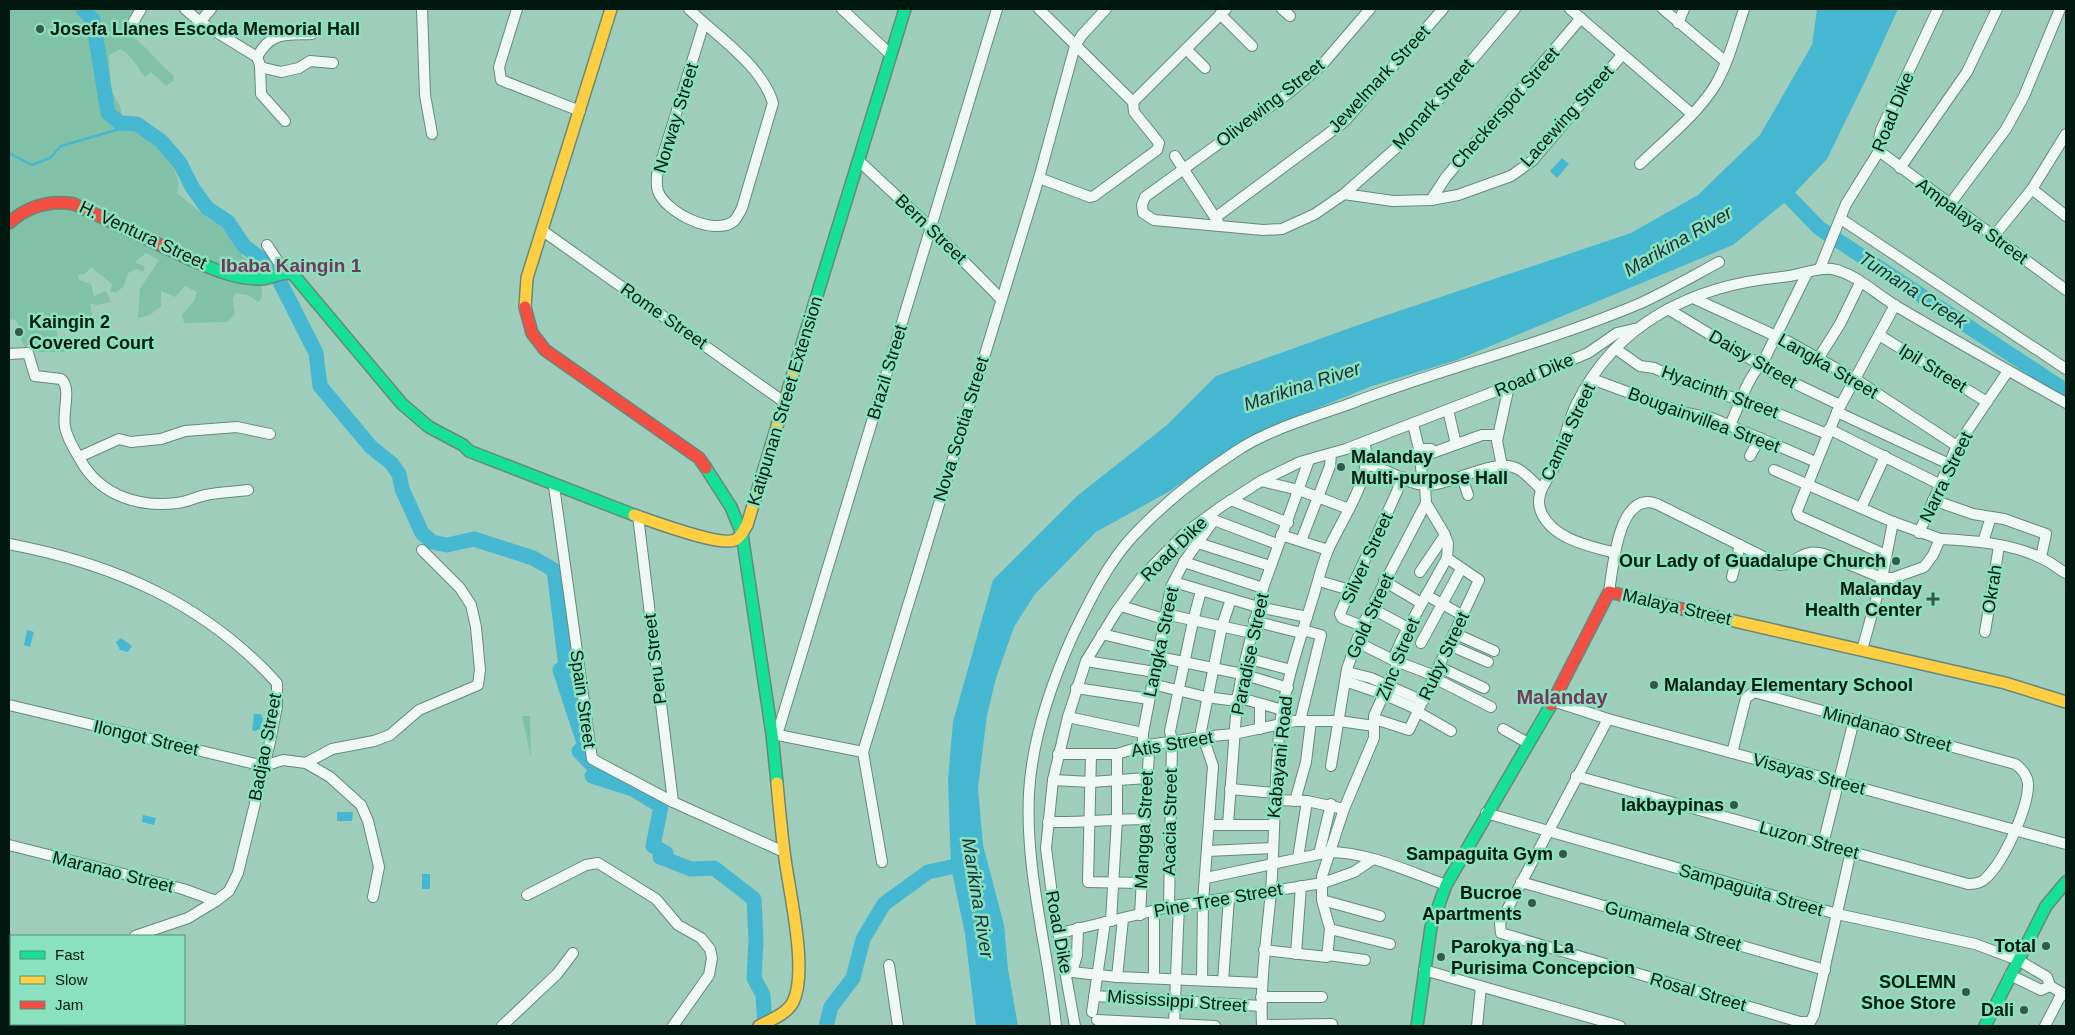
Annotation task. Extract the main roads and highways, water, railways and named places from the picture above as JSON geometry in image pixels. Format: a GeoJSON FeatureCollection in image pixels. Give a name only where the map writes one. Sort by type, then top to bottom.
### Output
{"type":"FeatureCollection","features":[{"type":"Feature","properties":{"kind":"water","name":"Marikina River"},"geometry":{"type":"Polygon","coordinates":[[[1817,9],[1898,9],[1827,159],[1790,198],[1733,245],[1457,360],[1372,386],[1249,436],[1170,491],[1096,532],[1035,594],[1014,627],[996,678],[987,715],[978,788],[983,845],[1004,925],[1008,969],[1018,1026],[976,1026],[965,934],[951,867],[948,779],[953,722],[993,580],[1077,496],[1167,425],[1216,376],[1375,319],[1631,233],[1698,195],[1760,135],[1812,45],[1817,9]]]}},
{"type":"Feature","properties":{"kind":"water"},"geometry":{"type":"Polygon","coordinates":[[[1562,158],[1569,164],[1557,178],[1550,171],[1562,158]]]}},
{"type":"Feature","properties":{"kind":"water"},"geometry":{"type":"Polygon","coordinates":[[[27,630],[34,632],[30,647],[24,645],[27,630]]]}},
{"type":"Feature","properties":{"kind":"water"},"geometry":{"type":"Polygon","coordinates":[[[121,638],[132,646],[128,652],[120,650],[116,642],[121,638]]]}},
{"type":"Feature","properties":{"kind":"water"},"geometry":{"type":"Polygon","coordinates":[[[254,714],[261,714],[263,719],[260,729],[255,731],[252,730],[254,714]]]}},
{"type":"Feature","properties":{"kind":"water"},"geometry":{"type":"Polygon","coordinates":[[[337,812],[353,812],[352,821],[337,821],[337,812]]]}},
{"type":"Feature","properties":{"kind":"water"},"geometry":{"type":"Polygon","coordinates":[[[143,815],[156,818],[154,825],[142,822],[143,815]]]}},
{"type":"Feature","properties":{"kind":"water"},"geometry":{"type":"Polygon","coordinates":[[[422,874],[430,874],[430,889],[422,889],[422,874]]]}},
{"type":"Feature","properties":{"kind":"waterway"},"geometry":{"type":"LineString","coordinates":[[83,9],[93,20],[108,113],[120,123],[137,124],[161,141],[180,163],[192,187],[207,208],[228,222],[244,246],[268,264],[275,272],[316,353],[320,386],[371,447],[391,463],[399,474],[402,489],[422,533],[432,542],[447,545],[474,539],[533,558],[554,570],[566,667],[560,670],[585,746],[579,751],[599,772],[592,776],[633,789],[661,806],[653,846],[666,853],[660,857],[691,869],[714,868],[754,899],[756,940],[754,978],[763,995],[765,1026]]}},
{"type":"Feature","properties":{"kind":"waterway"},"geometry":{"type":"LineString","coordinates":[[9,153],[32,165],[50,158],[61,146],[137,124]]}},
{"type":"Feature","properties":{"kind":"waterway","name":"Tumana Creek"},"geometry":{"type":"LineString","coordinates":[[1773,186],[1790,198],[1819,228],[2066,391]]}},
{"type":"Feature","properties":{"kind":"waterway","name":"Marikina River"},"geometry":{"type":"LineString","coordinates":[[826,1026],[831,1007],[853,978],[863,939],[884,904],[928,872],[951,867],[969,866]]}},
{"type":"Feature","properties":{"kind":"place","name":"Josefa Llanes Escoda Memorial Hall"},"geometry":{"type":"Point","coordinates":[40,29]}},
{"type":"Feature","properties":{"kind":"place","name":"Kaingin 2 Covered Court"},"geometry":{"type":"Point","coordinates":[19,332]}},
{"type":"Feature","properties":{"kind":"place","name":"Malanday Multi-purpose Hall"},"geometry":{"type":"Point","coordinates":[1341,467]}},
{"type":"Feature","properties":{"kind":"place","name":"Our Lady of Guadalupe Church"},"geometry":{"type":"Point","coordinates":[1896,561]}},
{"type":"Feature","properties":{"kind":"place","name":"Malanday Health Center"},"geometry":{"type":"Point","coordinates":[1933,599]}},
{"type":"Feature","properties":{"kind":"place","name":"Malanday Elementary School"},"geometry":{"type":"Point","coordinates":[1654,685]}},
{"type":"Feature","properties":{"kind":"place","name":"lakbaypinas"},"geometry":{"type":"Point","coordinates":[1734,805]}},
{"type":"Feature","properties":{"kind":"place","name":"Sampaguita Gym"},"geometry":{"type":"Point","coordinates":[1563,854]}},
{"type":"Feature","properties":{"kind":"place","name":"Bucroe Apartments"},"geometry":{"type":"Point","coordinates":[1532,903]}},
{"type":"Feature","properties":{"kind":"place","name":"Total"},"geometry":{"type":"Point","coordinates":[2046,946]}},
{"type":"Feature","properties":{"kind":"place","name":"Parokya ng La Purisima Concepcion"},"geometry":{"type":"Point","coordinates":[1441,957]}},
{"type":"Feature","properties":{"kind":"place","name":"SOLEMN Shoe Store"},"geometry":{"type":"Point","coordinates":[1966,992]}},
{"type":"Feature","properties":{"kind":"place","name":"Dali"},"geometry":{"type":"Point","coordinates":[2024,1010]}},
{"type":"Feature","properties":{"kind":"district","name":"Ibaba Kaingin 1"},"geometry":{"type":"Point","coordinates":[291,265]}},
{"type":"Feature","properties":{"kind":"district","name":"Malanday"},"geometry":{"type":"Point","coordinates":[1562,697]}}]}
